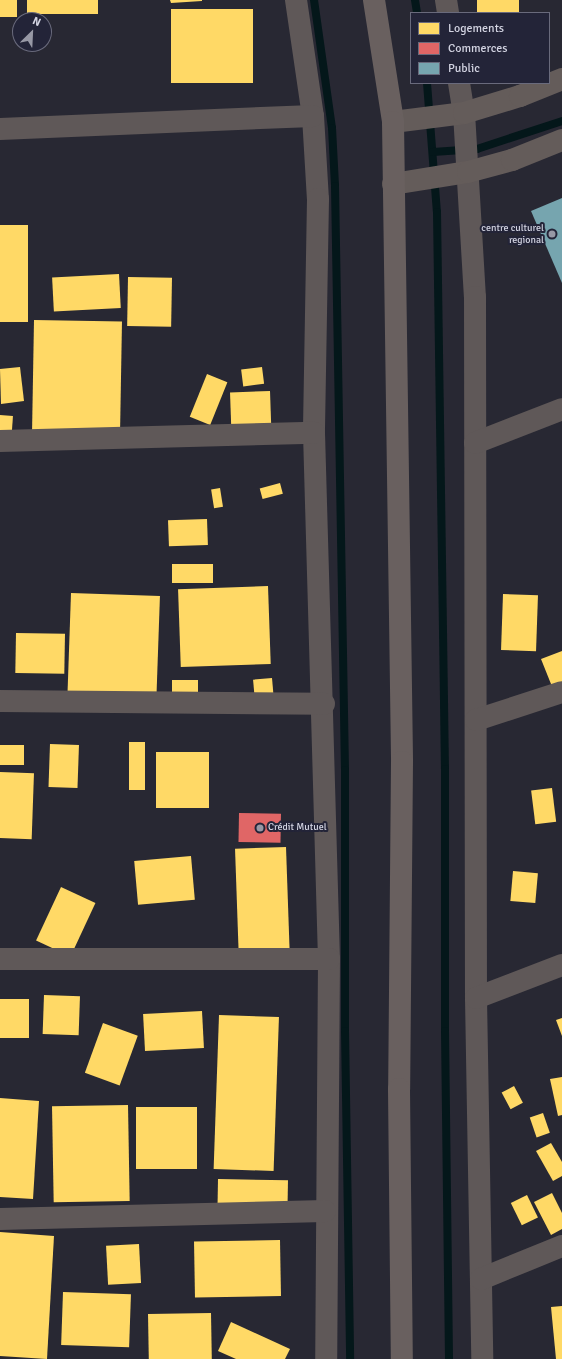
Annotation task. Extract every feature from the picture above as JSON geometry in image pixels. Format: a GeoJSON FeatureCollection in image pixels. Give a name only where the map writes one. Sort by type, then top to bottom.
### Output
{"type":"FeatureCollection","features":[{"type":"Feature","properties":{"kind":"highway"},"geometry":{"type":"LineString","coordinates":[[374,0],[392,122],[402,762],[399,1089],[402,1359]]}},
{"type":"Feature","properties":{"kind":"street"},"geometry":{"type":"LineString","coordinates":[[296,0],[313,116],[318,199],[314,433],[324,704],[329,959],[325,1211],[326,1359]]}},
{"type":"Feature","properties":{"kind":"street"},"geometry":{"type":"LineString","coordinates":[[446,0],[448,12]]}},
{"type":"Feature","properties":{"kind":"street"},"geometry":{"type":"LineString","coordinates":[[392,122],[454,114],[520,96],[562,80]]}},
{"type":"Feature","properties":{"kind":"street"},"geometry":{"type":"LineString","coordinates":[[459,84],[454,114],[468,172],[475,297],[476,998],[482,1359]]}},
{"type":"Feature","properties":{"kind":"street"},"geometry":{"type":"LineString","coordinates":[[0,129],[313,116]]}},
{"type":"Feature","properties":{"kind":"street"},"geometry":{"type":"LineString","coordinates":[[393,184],[468,172],[512,160],[562,140]]}},
{"type":"Feature","properties":{"kind":"street"},"geometry":{"type":"LineString","coordinates":[[475,443],[562,409]]}},
{"type":"Feature","properties":{"kind":"street"},"geometry":{"type":"LineString","coordinates":[[0,441],[314,433]]}},
{"type":"Feature","properties":{"kind":"street"},"geometry":{"type":"LineString","coordinates":[[476,720],[562,692]]}},
{"type":"Feature","properties":{"kind":"street"},"geometry":{"type":"LineString","coordinates":[[0,701],[324,704]]}},
{"type":"Feature","properties":{"kind":"street"},"geometry":{"type":"LineString","coordinates":[[0,959],[329,959]]}},
{"type":"Feature","properties":{"kind":"street"},"geometry":{"type":"LineString","coordinates":[[476,998],[562,965]]}},
{"type":"Feature","properties":{"kind":"street"},"geometry":{"type":"LineString","coordinates":[[0,1219],[325,1211]]}},
{"type":"Feature","properties":{"kind":"street"},"geometry":{"type":"LineString","coordinates":[[480,1278],[562,1246]]}},
{"type":"Feature","properties":{"kind":"building: Logements"},"geometry":{"type":"Polygon","coordinates":[[[0,0],[17,0],[17,12],[12,12],[12,17],[0,17],[0,0]]]}},
{"type":"Feature","properties":{"kind":"building: Logements"},"geometry":{"type":"Polygon","coordinates":[[[27,0],[98,0],[98,14],[52,14],[52,12],[27,12],[27,0]]]}},
{"type":"Feature","properties":{"kind":"building: Logements"},"geometry":{"type":"Polygon","coordinates":[[[170,0],[202,0],[202,1],[171,3],[170,0]]]}},
{"type":"Feature","properties":{"kind":"building: Logements"},"geometry":{"type":"Polygon","coordinates":[[[477,0],[519,0],[519,12],[477,12],[477,0]]]}},
{"type":"Feature","properties":{"kind":"building: Logements"},"geometry":{"type":"Polygon","coordinates":[[[171,9],[253,9],[253,83],[171,83],[171,9]]]}},
{"type":"Feature","properties":{"kind":"building: Logements"},"geometry":{"type":"Polygon","coordinates":[[[0,225],[28,225],[28,322],[0,322],[0,225]]]}},
{"type":"Feature","properties":{"kind":"building: Logements"},"geometry":{"type":"Polygon","coordinates":[[[119,274],[121,308],[54,311],[52,278],[119,274]]]}},
{"type":"Feature","properties":{"kind":"building: Logements"},"geometry":{"type":"Polygon","coordinates":[[[128,277],[172,278],[171,327],[127,326],[128,277]]]}},
{"type":"Feature","properties":{"kind":"building: Logements"},"geometry":{"type":"Polygon","coordinates":[[[34,320],[122,322],[120,436],[32,434],[34,320]]]}},
{"type":"Feature","properties":{"kind":"building: Logements"},"geometry":{"type":"Polygon","coordinates":[[[20,367],[24,401],[1,404],[0,369],[20,367]]]}},
{"type":"Feature","properties":{"kind":"building: Logements"},"geometry":{"type":"Polygon","coordinates":[[[262,367],[264,384],[243,386],[241,370],[262,367]]]}},
{"type":"Feature","properties":{"kind":"building: Logements"},"geometry":{"type":"Polygon","coordinates":[[[207,374],[227,382],[210,425],[190,417],[207,374]]]}},
{"type":"Feature","properties":{"kind":"building: Logements"},"geometry":{"type":"Polygon","coordinates":[[[270,391],[271,425],[231,426],[230,392],[270,391]]]}},
{"type":"Feature","properties":{"kind":"building: Logements"},"geometry":{"type":"Polygon","coordinates":[[[0,415],[13,416],[11,440],[0,439],[0,415]]]}},
{"type":"Feature","properties":{"kind":"building: Logements"},"geometry":{"type":"Polygon","coordinates":[[[280,483],[283,494],[263,499],[260,488],[280,483]]]}},
{"type":"Feature","properties":{"kind":"building: Logements"},"geometry":{"type":"Polygon","coordinates":[[[220,488],[223,507],[214,508],[211,489],[220,488]]]}},
{"type":"Feature","properties":{"kind":"building: Logements"},"geometry":{"type":"Polygon","coordinates":[[[207,519],[208,545],[169,546],[168,520],[207,519]]]}},
{"type":"Feature","properties":{"kind":"building: Logements"},"geometry":{"type":"Polygon","coordinates":[[[172,564],[213,564],[213,583],[172,583],[172,564]]]}},
{"type":"Feature","properties":{"kind":"building: Logements"},"geometry":{"type":"Polygon","coordinates":[[[268,586],[271,664],[181,667],[178,589],[268,586]]]}},
{"type":"Feature","properties":{"kind":"building: Logements"},"geometry":{"type":"Polygon","coordinates":[[[71,593],[160,596],[157,694],[68,691],[71,593]]]}},
{"type":"Feature","properties":{"kind":"building: Logements"},"geometry":{"type":"Polygon","coordinates":[[[503,594],[538,595],[536,651],[501,650],[503,594]]]}},
{"type":"Feature","properties":{"kind":"building: Logements"},"geometry":{"type":"Polygon","coordinates":[[[16,633],[65,634],[64,674],[15,673],[16,633]]]}},
{"type":"Feature","properties":{"kind":"building: Logements"},"geometry":{"type":"Polygon","coordinates":[[[562,651],[562,686],[553,689],[541,659],[562,651]]]}},
{"type":"Feature","properties":{"kind":"building: Logements"},"geometry":{"type":"Polygon","coordinates":[[[272,678],[274,701],[255,703],[253,680],[272,678]]]}},
{"type":"Feature","properties":{"kind":"building: Logements"},"geometry":{"type":"Polygon","coordinates":[[[172,680],[198,680],[198,699],[172,699],[172,680]]]}},
{"type":"Feature","properties":{"kind":"building: Logements"},"geometry":{"type":"Polygon","coordinates":[[[129,742],[145,742],[145,790],[129,790],[129,742]]]}},
{"type":"Feature","properties":{"kind":"building: Logements"},"geometry":{"type":"Polygon","coordinates":[[[50,744],[79,745],[77,788],[48,787],[50,744]]]}},
{"type":"Feature","properties":{"kind":"building: Logements"},"geometry":{"type":"Polygon","coordinates":[[[0,745],[24,745],[24,765],[0,765],[0,745]]]}},
{"type":"Feature","properties":{"kind":"building: Logements"},"geometry":{"type":"Polygon","coordinates":[[[156,752],[209,752],[209,808],[156,808],[156,752]]]}},
{"type":"Feature","properties":{"kind":"building: Logements"},"geometry":{"type":"Polygon","coordinates":[[[0,772],[34,773],[32,839],[0,838],[0,772]]]}},
{"type":"Feature","properties":{"kind":"building: Logements"},"geometry":{"type":"Polygon","coordinates":[[[552,788],[556,822],[535,824],[531,791],[552,788]]]}},
{"type":"Feature","properties":{"kind":"building: Logements"},"geometry":{"type":"Polygon","coordinates":[[[286,847],[290,952],[239,954],[235,849],[286,847]]]}},
{"type":"Feature","properties":{"kind":"building: Logements"},"geometry":{"type":"Polygon","coordinates":[[[191,856],[195,900],[138,905],[134,861],[191,856]]]}},
{"type":"Feature","properties":{"kind":"building: Logements"},"geometry":{"type":"Polygon","coordinates":[[[513,871],[538,873],[535,903],[510,901],[513,871]]]}},
{"type":"Feature","properties":{"kind":"building: Logements"},"geometry":{"type":"Polygon","coordinates":[[[61,887],[95,903],[71,957],[36,940],[61,887]]]}},
{"type":"Feature","properties":{"kind":"building: Logements"},"geometry":{"type":"Polygon","coordinates":[[[44,995],[80,996],[79,1035],[43,1034],[44,995]]]}},
{"type":"Feature","properties":{"kind":"building: Logements"},"geometry":{"type":"Polygon","coordinates":[[[0,999],[29,999],[29,1038],[0,1038],[0,999]]]}},
{"type":"Feature","properties":{"kind":"building: Logements"},"geometry":{"type":"Polygon","coordinates":[[[202,1011],[204,1048],[145,1051],[143,1014],[202,1011]]]}},
{"type":"Feature","properties":{"kind":"building: Logements"},"geometry":{"type":"Polygon","coordinates":[[[219,1015],[279,1017],[274,1171],[214,1169],[219,1015]]]}},
{"type":"Feature","properties":{"kind":"building: Logements"},"geometry":{"type":"Polygon","coordinates":[[[562,1018],[562,1036],[556,1020],[562,1018]]]}},
{"type":"Feature","properties":{"kind":"building: Logements"},"geometry":{"type":"Polygon","coordinates":[[[103,1023],[138,1036],[120,1085],[85,1073],[103,1023]]]}},
{"type":"Feature","properties":{"kind":"building: Logements"},"geometry":{"type":"Polygon","coordinates":[[[562,1077],[562,1115],[558,1116],[550,1079],[562,1077]]]}},
{"type":"Feature","properties":{"kind":"building: Logements"},"geometry":{"type":"Polygon","coordinates":[[[514,1086],[523,1103],[511,1109],[502,1093],[514,1086]]]}},
{"type":"Feature","properties":{"kind":"building: Logements"},"geometry":{"type":"Polygon","coordinates":[[[0,1098],[39,1101],[33,1199],[0,1197],[0,1098]]]}},
{"type":"Feature","properties":{"kind":"building: Logements"},"geometry":{"type":"Polygon","coordinates":[[[128,1105],[130,1201],[54,1202],[52,1106],[128,1105]]]}},
{"type":"Feature","properties":{"kind":"building: Logements"},"geometry":{"type":"Polygon","coordinates":[[[136,1107],[197,1107],[197,1169],[136,1169],[136,1107]]]}},
{"type":"Feature","properties":{"kind":"building: Logements"},"geometry":{"type":"Polygon","coordinates":[[[543,1113],[550,1133],[537,1137],[530,1118],[543,1113]]]}},
{"type":"Feature","properties":{"kind":"building: Logements"},"geometry":{"type":"Polygon","coordinates":[[[551,1143],[562,1162],[562,1176],[553,1181],[536,1151],[551,1143]]]}},
{"type":"Feature","properties":{"kind":"building: Logements"},"geometry":{"type":"Polygon","coordinates":[[[218,1179],[288,1180],[287,1209],[217,1208],[218,1179]]]}},
{"type":"Feature","properties":{"kind":"building: Logements"},"geometry":{"type":"Polygon","coordinates":[[[552,1193],[562,1213],[562,1229],[551,1235],[534,1202],[552,1193]]]}},
{"type":"Feature","properties":{"kind":"building: Logements"},"geometry":{"type":"Polygon","coordinates":[[[527,1195],[538,1217],[522,1225],[511,1203],[527,1195]]]}},
{"type":"Feature","properties":{"kind":"building: Logements"},"geometry":{"type":"Polygon","coordinates":[[[0,1232],[54,1236],[47,1359],[0,1356],[0,1232]]]}},
{"type":"Feature","properties":{"kind":"building: Logements"},"geometry":{"type":"Polygon","coordinates":[[[280,1240],[281,1296],[195,1297],[194,1242],[280,1240]]]}},
{"type":"Feature","properties":{"kind":"building: Logements"},"geometry":{"type":"Polygon","coordinates":[[[139,1244],[141,1283],[108,1285],[106,1246],[139,1244]]]}},
{"type":"Feature","properties":{"kind":"building: Logements"},"geometry":{"type":"Polygon","coordinates":[[[63,1292],[131,1294],[129,1347],[61,1345],[63,1292]]]}},
{"type":"Feature","properties":{"kind":"building: Logements"},"geometry":{"type":"Polygon","coordinates":[[[562,1306],[562,1359],[556,1359],[551,1307],[562,1306]]]}},
{"type":"Feature","properties":{"kind":"building: Logements"},"geometry":{"type":"Polygon","coordinates":[[[211,1313],[212,1359],[149,1359],[148,1314],[211,1313]]]}},
{"type":"Feature","properties":{"kind":"building: Logements"},"geometry":{"type":"Polygon","coordinates":[[[231,1322],[290,1349],[285,1359],[236,1359],[218,1351],[231,1322]]]}},
{"type":"Feature","properties":{"kind":"building: Commerces","name":"Crédit Mutuel"},"geometry":{"type":"Polygon","coordinates":[[[239,813],[281,814],[280,843],[238,842],[239,813]]]}},
{"type":"Feature","properties":{"kind":"building: Public","name":"centre culturel regional"},"geometry":{"type":"Polygon","coordinates":[[[562,198],[562,283],[531,211],[562,198]]]}},
{"type":"Feature","properties":{"kind":"waterway"},"geometry":{"type":"LineString","coordinates":[[314,0],[332,128],[335,186],[345,770],[345,1031],[350,1359]]}},
{"type":"Feature","properties":{"kind":"waterway"},"geometry":{"type":"LineString","coordinates":[[415,0],[417,12]]}},
{"type":"Feature","properties":{"kind":"waterway"},"geometry":{"type":"LineString","coordinates":[[427,84],[437,212],[445,769],[445,1031],[449,1359]]}},
{"type":"Feature","properties":{"kind":"waterway"},"geometry":{"type":"LineString","coordinates":[[433,152],[477,149],[562,121]]}},
{"type":"Feature","properties":{"kind":"place","name":"centre culturel regional"},"geometry":{"type":"Point","coordinates":[552,234]}},
{"type":"Feature","properties":{"kind":"place","name":"Crédit Mutuel"},"geometry":{"type":"Point","coordinates":[260,828]}}]}
